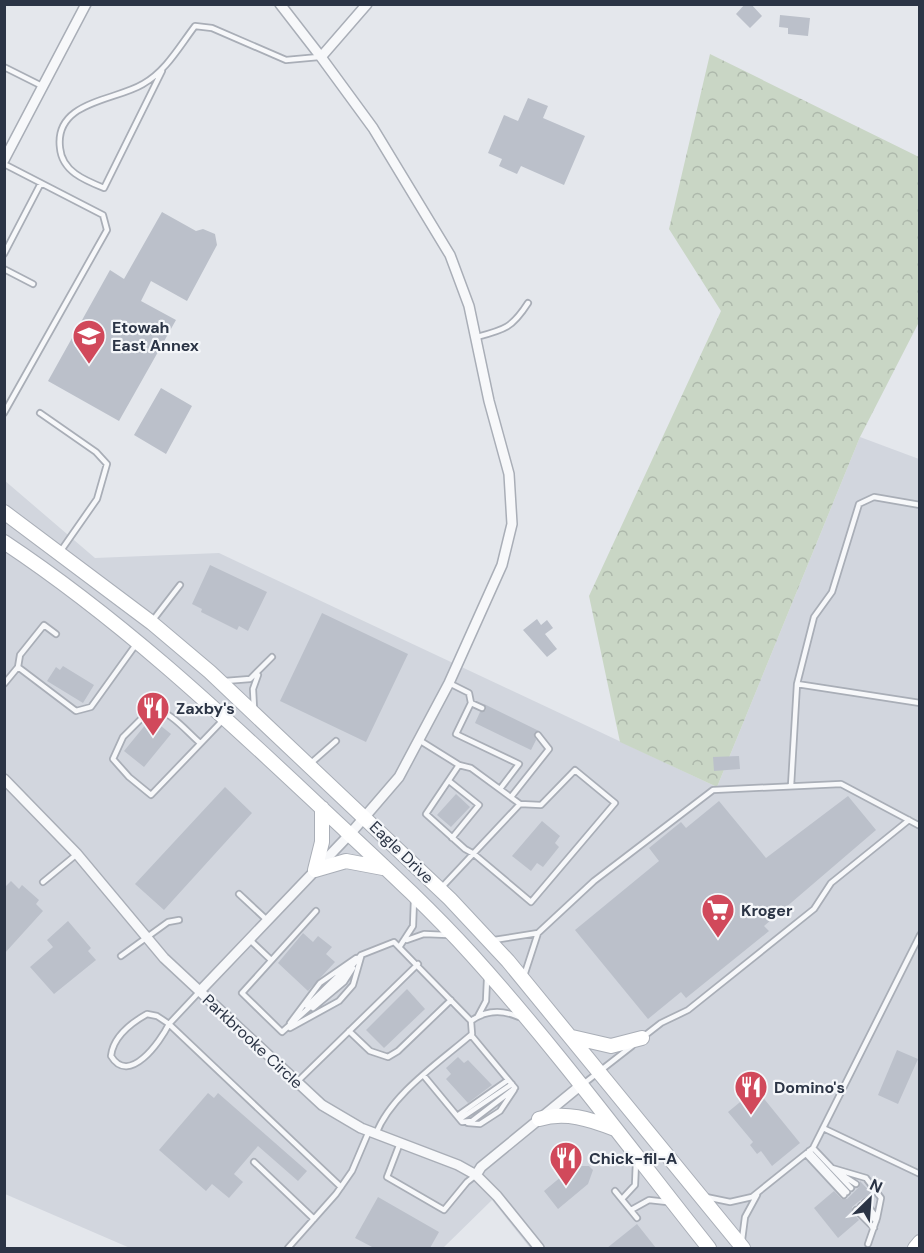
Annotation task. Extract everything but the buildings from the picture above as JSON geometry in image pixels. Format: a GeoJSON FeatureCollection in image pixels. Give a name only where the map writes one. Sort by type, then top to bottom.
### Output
{"type":"FeatureCollection","features":[{"type":"Feature","properties":{"kind":"street"},"geometry":{"type":"LineString","coordinates":[[4,162],[86,4]]}},
{"type":"Feature","properties":{"kind":"street"},"geometry":{"type":"LineString","coordinates":[[200,991],[366,817],[399,777],[449,683],[502,566],[512,524],[509,474],[489,401],[469,306],[450,255],[373,128],[280,4]]}},
{"type":"Feature","properties":{"kind":"street"},"geometry":{"type":"LineString","coordinates":[[321,57],[367,4]]}},
{"type":"Feature","properties":{"kind":"street","name":"Eagle Drive"},"geometry":{"type":"LineString","coordinates":[[4,512],[152,623],[217,678],[440,889],[523,979],[743,1248]]}},
{"type":"Feature","properties":{"kind":"street"},"geometry":{"type":"LineString","coordinates":[[4,520],[30,530]]}},
{"type":"Feature","properties":{"kind":"street","name":"Eagle Drive"},"geometry":{"type":"LineString","coordinates":[[4,542],[138,641],[225,717],[455,936],[529,1021],[709,1248]]}},
{"type":"Feature","properties":{"kind":"street","name":"Parkbrooke Circle"},"geometry":{"type":"LineString","coordinates":[[5,781],[77,854],[145,938],[322,1105],[373,1132],[476,1175],[497,1196],[539,1248]]}},
{"type":"Feature","properties":{"kind":"street"},"geometry":{"type":"LineString","coordinates":[[315,870],[322,842],[322,808]]}},
{"type":"Feature","properties":{"kind":"street"},"geometry":{"type":"LineString","coordinates":[[315,870],[346,861],[362,862],[387,869]]}},
{"type":"Feature","properties":{"kind":"street"},"geometry":{"type":"LineString","coordinates":[[570,1036],[586,1042],[611,1046],[642,1038]]}},
{"type":"Feature","properties":{"kind":"street"},"geometry":{"type":"LineString","coordinates":[[476,1175],[481,1167],[581,1085]]}},
{"type":"Feature","properties":{"kind":"street"},"geometry":{"type":"LineString","coordinates":[[539,1119],[556,1115],[576,1117],[616,1130]]}},
{"type":"Feature","properties":{"kind":"street"},"geometry":{"type":"LineString","coordinates":[[915,1248],[920,1242]]}},
{"type":"Feature","properties":{"kind":"lane"},"geometry":{"type":"LineString","coordinates":[[162,71],[142,86],[78,110],[66,120],[59,141],[61,160],[73,172],[104,188],[162,71],[195,26],[212,28],[286,60],[321,57]]}},
{"type":"Feature","properties":{"kind":"lane"},"geometry":{"type":"LineString","coordinates":[[4,67],[43,87]]}},
{"type":"Feature","properties":{"kind":"lane"},"geometry":{"type":"LineString","coordinates":[[4,162],[103,215],[107,230],[4,413]]}},
{"type":"Feature","properties":{"kind":"lane"},"geometry":{"type":"LineString","coordinates":[[4,254],[41,183]]}},
{"type":"Feature","properties":{"kind":"lane"},"geometry":{"type":"LineString","coordinates":[[4,269],[33,284]]}},
{"type":"Feature","properties":{"kind":"lane"},"geometry":{"type":"LineString","coordinates":[[477,337],[505,330],[528,303]]}},
{"type":"Feature","properties":{"kind":"lane"},"geometry":{"type":"LineString","coordinates":[[40,413],[96,452],[107,464],[97,499],[60,552]]}},
{"type":"Feature","properties":{"kind":"lane"},"geometry":{"type":"LineString","coordinates":[[791,786],[796,684],[814,617],[832,592],[859,504],[874,497],[920,505]]}},
{"type":"Feature","properties":{"kind":"lane"},"geometry":{"type":"LineString","coordinates":[[152,623],[180,585]]}},
{"type":"Feature","properties":{"kind":"lane"},"geometry":{"type":"LineString","coordinates":[[4,684],[18,667],[20,655],[44,625],[56,634]]}},
{"type":"Feature","properties":{"kind":"lane"},"geometry":{"type":"LineString","coordinates":[[18,667],[76,711],[91,707],[138,641]]}},
{"type":"Feature","properties":{"kind":"lane"},"geometry":{"type":"LineString","coordinates":[[256,714],[253,689],[259,672],[272,657]]}},
{"type":"Feature","properties":{"kind":"lane"},"geometry":{"type":"LineString","coordinates":[[217,678],[239,682],[259,672]]}},
{"type":"Feature","properties":{"kind":"lane"},"geometry":{"type":"LineString","coordinates":[[449,683],[469,693],[471,703],[456,734],[519,764],[500,789]]}},
{"type":"Feature","properties":{"kind":"lane"},"geometry":{"type":"LineString","coordinates":[[796,684],[920,703]]}},
{"type":"Feature","properties":{"kind":"lane"},"geometry":{"type":"LineString","coordinates":[[471,703],[482,708]]}},
{"type":"Feature","properties":{"kind":"lane"},"geometry":{"type":"LineString","coordinates":[[200,743],[158,709],[151,709],[123,737],[113,759],[129,777],[151,795],[225,717]]}},
{"type":"Feature","properties":{"kind":"lane"},"geometry":{"type":"LineString","coordinates":[[511,797],[549,749],[538,735]]}},
{"type":"Feature","properties":{"kind":"lane"},"geometry":{"type":"LineString","coordinates":[[419,740],[459,765],[471,768],[520,804],[541,805],[575,770],[615,803],[531,902],[426,814],[459,765]]}},
{"type":"Feature","properties":{"kind":"lane"},"geometry":{"type":"LineString","coordinates":[[310,764],[336,741]]}},
{"type":"Feature","properties":{"kind":"lane"},"geometry":{"type":"LineString","coordinates":[[448,781],[479,805],[452,838]]}},
{"type":"Feature","properties":{"kind":"lane"},"geometry":{"type":"LineString","coordinates":[[523,979],[538,933],[594,880],[712,790],[841,784],[920,826]]}},
{"type":"Feature","properties":{"kind":"lane"},"geometry":{"type":"LineString","coordinates":[[440,889],[520,804]]}},
{"type":"Feature","properties":{"kind":"lane"},"geometry":{"type":"LineString","coordinates":[[581,1085],[661,1023],[688,1011],[806,916],[831,883],[909,820]]}},
{"type":"Feature","properties":{"kind":"lane"},"geometry":{"type":"LineString","coordinates":[[43,882],[77,854]]}},
{"type":"Feature","properties":{"kind":"lane"},"geometry":{"type":"LineString","coordinates":[[407,940],[415,919],[412,893]]}},
{"type":"Feature","properties":{"kind":"lane"},"geometry":{"type":"LineString","coordinates":[[239,894],[268,921]]}},
{"type":"Feature","properties":{"kind":"lane"},"geometry":{"type":"LineString","coordinates":[[282,1032],[242,993],[316,911]]}},
{"type":"Feature","properties":{"kind":"lane"},"geometry":{"type":"LineString","coordinates":[[121,956],[168,922],[179,920]]}},
{"type":"Feature","properties":{"kind":"lane"},"geometry":{"type":"LineString","coordinates":[[489,941],[538,933]]}},
{"type":"Feature","properties":{"kind":"lane"},"geometry":{"type":"LineString","coordinates":[[400,946],[407,940],[424,934],[455,936]]}},
{"type":"Feature","properties":{"kind":"lane"},"geometry":{"type":"LineString","coordinates":[[698,1193],[730,1202],[759,1193],[809,1151],[823,1128],[920,935]]}},
{"type":"Feature","properties":{"kind":"lane"},"geometry":{"type":"LineString","coordinates":[[249,940],[271,960]]}},
{"type":"Feature","properties":{"kind":"lane"},"geometry":{"type":"LineString","coordinates":[[282,1032],[320,983],[361,955],[394,942],[418,964],[471,1021],[471,1035],[512,1084]]}},
{"type":"Feature","properties":{"kind":"lane"},"geometry":{"type":"LineString","coordinates":[[282,1032],[341,979],[361,955]]}},
{"type":"Feature","properties":{"kind":"lane"},"geometry":{"type":"LineString","coordinates":[[282,1032],[339,1001],[353,985],[361,955]]}},
{"type":"Feature","properties":{"kind":"lane"},"geometry":{"type":"LineString","coordinates":[[297,1082],[418,964]]}},
{"type":"Feature","properties":{"kind":"lane"},"geometry":{"type":"LineString","coordinates":[[478,1016],[488,993],[487,971]]}},
{"type":"Feature","properties":{"kind":"lane"},"geometry":{"type":"LineString","coordinates":[[200,991],[169,1024],[165,1033],[135,1065],[129,1068],[122,1067],[111,1056],[112,1047],[133,1022],[147,1014],[158,1016],[169,1024],[341,1187]]}},
{"type":"Feature","properties":{"kind":"lane"},"geometry":{"type":"LineString","coordinates":[[349,1031],[370,1051],[388,1057],[398,1051],[451,1000]]}},
{"type":"Feature","properties":{"kind":"lane"},"geometry":{"type":"LineString","coordinates":[[471,1021],[478,1016],[503,1012],[529,1021]]}},
{"type":"Feature","properties":{"kind":"lane"},"geometry":{"type":"LineString","coordinates":[[288,1248],[341,1187],[382,1117],[394,1102],[471,1035]]}},
{"type":"Feature","properties":{"kind":"lane"},"geometry":{"type":"LineString","coordinates":[[424,1076],[460,1119],[480,1124],[500,1111],[512,1084]]}},
{"type":"Feature","properties":{"kind":"lane"},"geometry":{"type":"LineString","coordinates":[[460,1119],[512,1084]]}},
{"type":"Feature","properties":{"kind":"lane"},"geometry":{"type":"LineString","coordinates":[[460,1119],[472,1121],[512,1084]]}},
{"type":"Feature","properties":{"kind":"lane"},"geometry":{"type":"LineString","coordinates":[[823,1128],[920,1174]]}},
{"type":"Feature","properties":{"kind":"lane"},"geometry":{"type":"LineString","coordinates":[[400,1143],[387,1178],[444,1210],[466,1182],[476,1175]]}},
{"type":"Feature","properties":{"kind":"lane"},"geometry":{"type":"LineString","coordinates":[[809,1151],[832,1168],[850,1190],[809,1151]]}},
{"type":"Feature","properties":{"kind":"lane"},"geometry":{"type":"LineString","coordinates":[[622,1199],[635,1185],[636,1155]]}},
{"type":"Feature","properties":{"kind":"lane"},"geometry":{"type":"LineString","coordinates":[[254,1162],[314,1219]]}},
{"type":"Feature","properties":{"kind":"lane"},"geometry":{"type":"LineString","coordinates":[[832,1168],[866,1178],[882,1198],[868,1244]]}},
{"type":"Feature","properties":{"kind":"lane"},"geometry":{"type":"LineString","coordinates":[[615,1191],[637,1218]]}},
{"type":"Feature","properties":{"kind":"lane"},"geometry":{"type":"LineString","coordinates":[[743,1248],[742,1228],[759,1193]]}},
{"type":"Feature","properties":{"kind":"lane"},"geometry":{"type":"LineString","coordinates":[[631,1210],[649,1200],[675,1205]]}},
{"type":"Feature","properties":{"kind":"lane"},"geometry":{"type":"LineString","coordinates":[[877,1220],[864,1203],[877,1220]]}},
{"type":"Feature","properties":{"kind":"lane"},"geometry":{"type":"LineString","coordinates":[[856,1210],[873,1228]]}},
{"type":"Feature","properties":{"kind":"shaded area"},"geometry":{"type":"Polygon","coordinates":[[[860,437],[919,459],[919,1248],[530,1248],[492,1200],[443,1248],[130,1248],[5,1194],[4,480],[95,558],[219,553],[717,787],[860,437]]]}},
{"type":"Feature","properties":{"kind":"green space"},"geometry":{"type":"Polygon","coordinates":[[[710,54],[919,157],[919,322],[860,437],[717,787],[620,742],[589,596],[721,311],[669,229],[710,54]]]}},
{"type":"Feature","properties":{"kind":"place","name":"Etowah East Annex"},"geometry":{"type":"Point","coordinates":[89,365]}},
{"type":"Feature","properties":{"kind":"place","name":"Zaxby's"},"geometry":{"type":"Point","coordinates":[153,737]}},
{"type":"Feature","properties":{"kind":"place","name":"Kroger"},"geometry":{"type":"Point","coordinates":[718,939]}},
{"type":"Feature","properties":{"kind":"place","name":"Domino's"},"geometry":{"type":"Point","coordinates":[751,1116]}},
{"type":"Feature","properties":{"kind":"place","name":"Chick-fil-A"},"geometry":{"type":"Point","coordinates":[566,1187]}}]}
